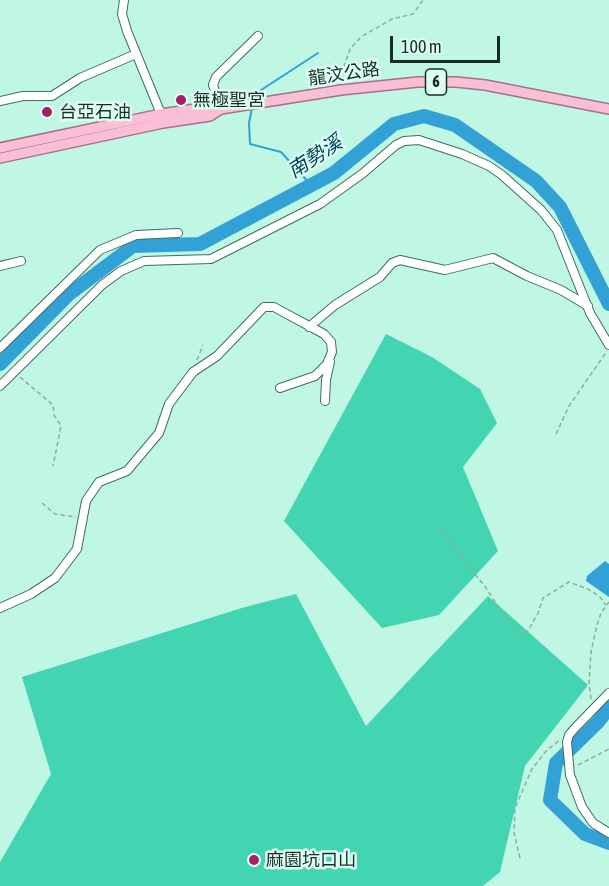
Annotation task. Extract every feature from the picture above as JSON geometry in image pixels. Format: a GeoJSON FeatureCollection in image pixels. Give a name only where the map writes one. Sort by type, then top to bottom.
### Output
{"type":"FeatureCollection","features":[{"type":"Feature","properties":{"kind":"main road","name":"龍汶公路"},"geometry":{"type":"LineString","coordinates":[[222,110],[341,90],[418,82],[484,85],[609,109]]}},
{"type":"Feature","properties":{"kind":"main road","name":"6"},"geometry":{"type":"LineString","coordinates":[[0,158],[209,107],[222,110]]}},
{"type":"Feature","properties":{"kind":"main road","name":"6"},"geometry":{"type":"LineString","coordinates":[[0,148],[162,118]]}},
{"type":"Feature","properties":{"kind":"street"},"geometry":{"type":"LineString","coordinates":[[124,0],[122,14],[162,118]]}},
{"type":"Feature","properties":{"kind":"street"},"geometry":{"type":"LineString","coordinates":[[222,110],[213,85],[216,77],[258,36]]}},
{"type":"Feature","properties":{"kind":"street"},"geometry":{"type":"LineString","coordinates":[[0,102],[23,96],[52,96],[80,78],[136,54]]}},
{"type":"Feature","properties":{"kind":"street"},"geometry":{"type":"LineString","coordinates":[[0,386],[102,285],[121,271],[144,261],[211,259],[320,204],[362,174],[396,145],[404,141],[419,140],[434,143],[489,166],[541,210],[557,230],[588,306],[609,347]]}},
{"type":"Feature","properties":{"kind":"street"},"geometry":{"type":"LineString","coordinates":[[0,348],[100,250],[136,235],[178,233]]}},
{"type":"Feature","properties":{"kind":"street"},"geometry":{"type":"LineString","coordinates":[[309,327],[335,305],[380,277],[392,263],[399,260],[445,270],[493,258],[588,306]]}},
{"type":"Feature","properties":{"kind":"street"},"geometry":{"type":"LineString","coordinates":[[0,266],[21,261]]}},
{"type":"Feature","properties":{"kind":"street"},"geometry":{"type":"LineString","coordinates":[[0,608],[31,594],[56,578],[76,549],[86,501],[99,482],[127,471],[159,433],[169,404],[193,372],[217,356],[264,307],[274,307],[328,338],[332,352],[326,380],[325,401]]}},
{"type":"Feature","properties":{"kind":"street"},"geometry":{"type":"LineString","coordinates":[[280,388],[315,376],[327,364],[332,352]]}},
{"type":"Feature","properties":{"kind":"street"},"geometry":{"type":"LineString","coordinates":[[609,693],[568,739],[569,767],[582,807],[593,823],[609,834]]}},
{"type":"Feature","properties":{"kind":"path"},"geometry":{"type":"LineString","coordinates":[[341,90],[344,66],[350,49],[361,37],[392,19],[413,14],[423,0]]}},
{"type":"Feature","properties":{"kind":"path"},"geometry":{"type":"LineString","coordinates":[[193,372],[203,345]]}},
{"type":"Feature","properties":{"kind":"path"},"geometry":{"type":"LineString","coordinates":[[556,434],[569,406],[609,347]]}},
{"type":"Feature","properties":{"kind":"path"},"geometry":{"type":"LineString","coordinates":[[14,371],[53,405],[54,415],[61,426],[53,466]]}},
{"type":"Feature","properties":{"kind":"path"},"geometry":{"type":"LineString","coordinates":[[42,503],[55,514],[83,518]]}},
{"type":"Feature","properties":{"kind":"path"},"geometry":{"type":"LineString","coordinates":[[438,527],[522,636],[525,636],[538,613],[543,598],[569,582],[588,589],[600,597],[606,605]]}},
{"type":"Feature","properties":{"kind":"path"},"geometry":{"type":"LineString","coordinates":[[592,710],[589,683],[591,652],[597,625],[609,602]]}},
{"type":"Feature","properties":{"kind":"path"},"geometry":{"type":"LineString","coordinates":[[520,858],[514,833],[514,818],[521,792],[532,769],[547,750],[555,742],[568,739]]}},
{"type":"Feature","properties":{"kind":"path"},"geometry":{"type":"LineString","coordinates":[[569,767],[609,749]]}},
{"type":"Feature","properties":{"kind":"green space"},"geometry":{"type":"Polygon","coordinates":[[[386,334],[432,357],[480,389],[497,423],[463,467],[498,551],[439,615],[382,628],[284,521],[386,334]]]}},
{"type":"Feature","properties":{"kind":"green space"},"geometry":{"type":"Polygon","coordinates":[[[296,594],[366,726],[488,596],[588,685],[525,766],[500,872],[483,886],[0,886],[0,862],[51,774],[22,677],[245,607],[296,594]]]}},
{"type":"Feature","properties":{"kind":"water"},"geometry":{"type":"Polygon","coordinates":[[[605,561],[609,564],[609,597],[586,581],[587,576],[605,561]]]}},
{"type":"Feature","properties":{"kind":"waterway"},"geometry":{"type":"LineString","coordinates":[[253,102],[255,94],[318,53]]}},
{"type":"Feature","properties":{"kind":"waterway"},"geometry":{"type":"LineString","coordinates":[[252,108],[249,123],[250,144],[281,152],[311,185]]}},
{"type":"Feature","properties":{"kind":"waterway","name":"南勢溪"},"geometry":{"type":"LineString","coordinates":[[0,364],[68,295],[133,246],[200,244],[334,173],[394,124],[424,116],[455,125],[536,181],[560,207],[609,304]]}},
{"type":"Feature","properties":{"kind":"waterway"},"geometry":{"type":"LineString","coordinates":[[609,708],[556,763],[550,800],[585,834],[609,843]]}},
{"type":"Feature","properties":{"kind":"place","name":"無極聖宮"},"geometry":{"type":"Point","coordinates":[181,100]}},
{"type":"Feature","properties":{"kind":"place","name":"台亞石油"},"geometry":{"type":"Point","coordinates":[47,112]}},
{"type":"Feature","properties":{"kind":"place","name":"麻園坑口山"},"geometry":{"type":"Point","coordinates":[254,860]}}]}
